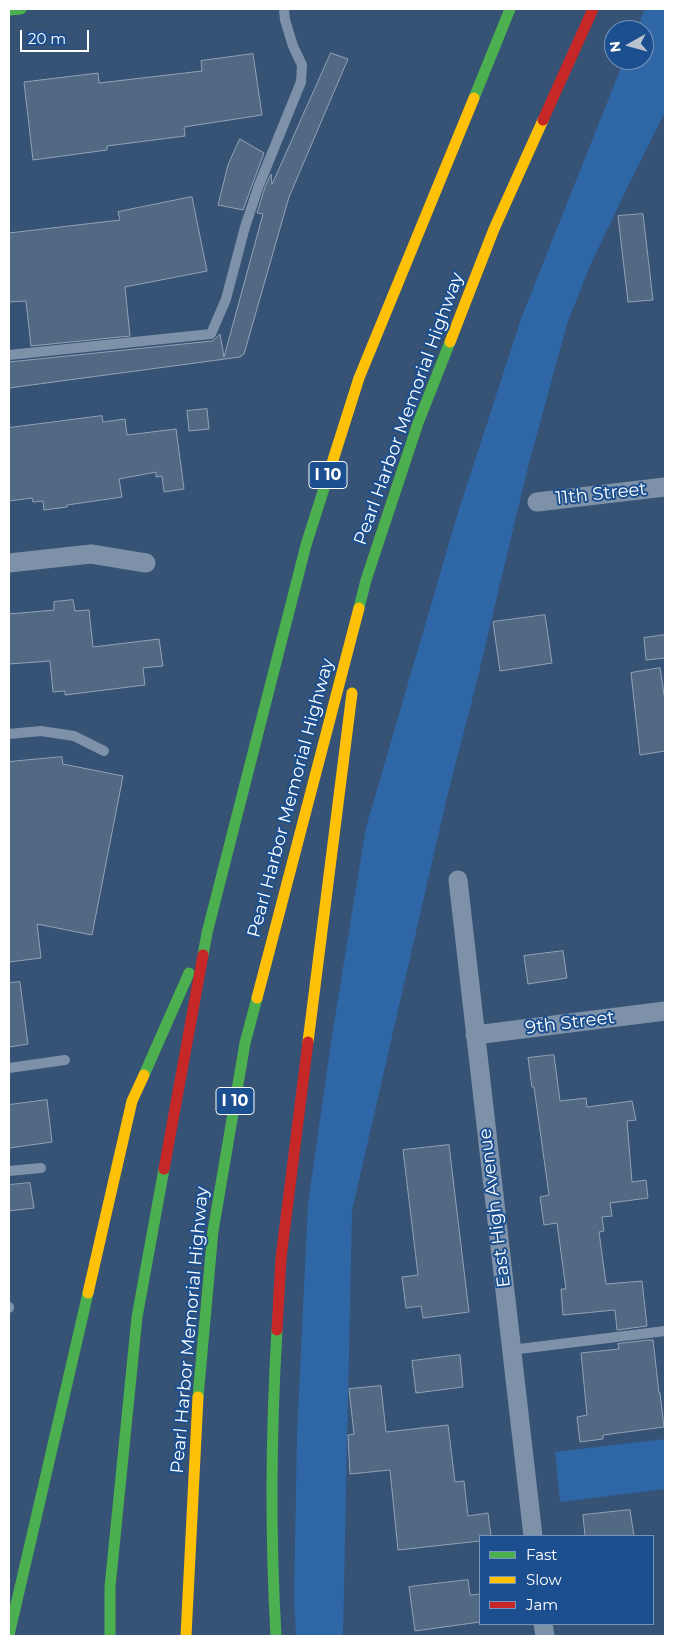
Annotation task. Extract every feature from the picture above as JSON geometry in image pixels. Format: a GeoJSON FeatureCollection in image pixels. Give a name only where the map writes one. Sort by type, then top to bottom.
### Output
{"type":"FeatureCollection","features":[{"type":"Feature","properties":{"kind":"main road"},"geometry":{"type":"LineString","coordinates":[[9,10],[21,9]]}},
{"type":"Feature","properties":{"kind":"main road","name":"I 10"},"geometry":{"type":"LineString","coordinates":[[110,1636],[110,1587],[137,1317],[207,933],[306,545],[359,378],[510,9]]}},
{"type":"Feature","properties":{"kind":"main road","name":"Pearl Harbor Memorial Highway"},"geometry":{"type":"LineString","coordinates":[[186,1636],[196,1416],[213,1231],[245,1043],[366,580],[418,423],[494,229],[593,9]]}},
{"type":"Feature","properties":{"kind":"main road"},"geometry":{"type":"LineString","coordinates":[[276,1636],[273,1585],[273,1398],[281,1258],[366,580]]}},
{"type":"Feature","properties":{"kind":"main road"},"geometry":{"type":"LineString","coordinates":[[9,1635],[132,1101],[207,933]]}},
{"type":"Feature","properties":{"kind":"street","name":"11th Street"},"geometry":{"type":"LineString","coordinates":[[536,502],[665,487]]}},
{"type":"Feature","properties":{"kind":"street"},"geometry":{"type":"LineString","coordinates":[[9,563],[90,554],[146,563]]}},
{"type":"Feature","properties":{"kind":"street","name":"East High Avenue"},"geometry":{"type":"LineString","coordinates":[[458,880],[533,1535]]}},
{"type":"Feature","properties":{"kind":"street","name":"9th Street"},"geometry":{"type":"LineString","coordinates":[[475,1035],[665,1012]]}},
{"type":"Feature","properties":{"kind":"lane"},"geometry":{"type":"LineString","coordinates":[[9,355],[211,334],[226,299],[259,184],[301,82],[302,65],[292,46],[284,9]]}},
{"type":"Feature","properties":{"kind":"lane"},"geometry":{"type":"LineString","coordinates":[[9,734],[41,731],[74,736],[104,751]]}},
{"type":"Feature","properties":{"kind":"lane"},"geometry":{"type":"LineString","coordinates":[[9,1068],[65,1060]]}},
{"type":"Feature","properties":{"kind":"lane"},"geometry":{"type":"LineString","coordinates":[[9,1171],[41,1168]]}},
{"type":"Feature","properties":{"kind":"lane"},"geometry":{"type":"LineString","coordinates":[[511,1350],[665,1331]]}},
{"type":"Feature","properties":{"kind":"shaded area"},"geometry":{"type":"Polygon","coordinates":[[[645,9],[665,9],[665,112],[589,268],[567,324],[527,471],[447,797],[352,1211],[343,1636],[296,1636],[294,1599],[297,1434],[308,1203],[332,1035],[366,827],[459,509],[522,316],[620,70],[654,70],[654,20],[640,20],[645,9]]]}},
{"type":"Feature","properties":{"kind":"shaded area"},"geometry":{"type":"Polygon","coordinates":[[[665,1439],[665,1489],[560,1502],[555,1452],[665,1439]]]}},
{"type":"Feature","properties":{"kind":"building"},"geometry":{"type":"Polygon","coordinates":[[[331,53],[348,59],[289,197],[244,354],[240,357],[9,388],[9,362],[212,341],[220,334],[224,357],[263,214],[257,213],[265,187],[271,174],[272,184],[331,53]]]}},
{"type":"Feature","properties":{"kind":"building"},"geometry":{"type":"Polygon","coordinates":[[[253,54],[262,115],[184,127],[185,136],[107,146],[107,150],[33,160],[24,82],[98,73],[99,83],[202,71],[201,61],[253,54]]]}},
{"type":"Feature","properties":{"kind":"building"},"geometry":{"type":"Polygon","coordinates":[[[240,139],[264,153],[243,210],[218,205],[228,165],[240,139]]]}},
{"type":"Feature","properties":{"kind":"building"},"geometry":{"type":"Polygon","coordinates":[[[192,197],[207,271],[125,287],[130,336],[31,346],[26,301],[9,302],[9,233],[120,220],[118,212],[192,197]]]}},
{"type":"Feature","properties":{"kind":"building"},"geometry":{"type":"Polygon","coordinates":[[[643,214],[653,300],[628,302],[618,216],[643,214]]]}},
{"type":"Feature","properties":{"kind":"building"},"geometry":{"type":"Polygon","coordinates":[[[207,409],[209,429],[189,431],[187,411],[207,409]]]}},
{"type":"Feature","properties":{"kind":"building"},"geometry":{"type":"Polygon","coordinates":[[[102,416],[103,422],[125,419],[127,435],[176,429],[184,489],[164,492],[162,476],[156,477],[156,472],[119,479],[122,497],[44,510],[43,501],[33,502],[32,498],[9,501],[9,428],[102,416]]]}},
{"type":"Feature","properties":{"kind":"building"},"geometry":{"type":"Polygon","coordinates":[[[73,600],[75,611],[89,610],[93,647],[159,639],[163,666],[143,668],[145,685],[65,695],[65,691],[53,692],[50,661],[9,664],[9,614],[54,610],[54,602],[73,600]]]}},
{"type":"Feature","properties":{"kind":"building"},"geometry":{"type":"Polygon","coordinates":[[[545,615],[552,663],[500,671],[493,622],[545,615]]]}},
{"type":"Feature","properties":{"kind":"building"},"geometry":{"type":"Polygon","coordinates":[[[665,635],[665,658],[646,660],[644,638],[665,635]]]}},
{"type":"Feature","properties":{"kind":"building"},"geometry":{"type":"Polygon","coordinates":[[[660,668],[665,701],[665,751],[640,755],[631,673],[660,668]]]}},
{"type":"Feature","properties":{"kind":"building"},"geometry":{"type":"Polygon","coordinates":[[[62,757],[63,764],[123,776],[92,935],[37,924],[41,958],[9,962],[9,762],[62,757]]]}},
{"type":"Feature","properties":{"kind":"building"},"geometry":{"type":"Polygon","coordinates":[[[563,951],[567,978],[528,984],[524,956],[563,951]]]}},
{"type":"Feature","properties":{"kind":"building"},"geometry":{"type":"Polygon","coordinates":[[[20,982],[28,1044],[9,1047],[9,983],[20,982]]]}},
{"type":"Feature","properties":{"kind":"building"},"geometry":{"type":"Polygon","coordinates":[[[554,1055],[560,1101],[586,1098],[587,1107],[632,1101],[636,1120],[627,1121],[632,1182],[646,1180],[648,1198],[610,1203],[612,1216],[602,1217],[604,1231],[599,1232],[606,1284],[642,1281],[647,1326],[617,1330],[615,1310],[563,1315],[561,1289],[566,1289],[557,1223],[544,1225],[540,1197],[549,1195],[534,1087],[532,1087],[528,1058],[554,1055]]]}},
{"type":"Feature","properties":{"kind":"building"},"geometry":{"type":"Polygon","coordinates":[[[47,1100],[52,1142],[9,1148],[9,1105],[47,1100]]]}},
{"type":"Feature","properties":{"kind":"building"},"geometry":{"type":"Polygon","coordinates":[[[449,1145],[469,1312],[423,1318],[421,1306],[406,1308],[402,1277],[418,1275],[403,1150],[449,1145]]]}},
{"type":"Feature","properties":{"kind":"building"},"geometry":{"type":"Polygon","coordinates":[[[30,1183],[34,1208],[9,1211],[9,1185],[30,1183]]]}},
{"type":"Feature","properties":{"kind":"building"},"geometry":{"type":"Polygon","coordinates":[[[653,1340],[664,1427],[603,1435],[603,1439],[580,1442],[577,1417],[587,1415],[581,1353],[619,1349],[618,1344],[653,1340]]]}},
{"type":"Feature","properties":{"kind":"building"},"geometry":{"type":"Polygon","coordinates":[[[460,1355],[463,1387],[416,1393],[412,1361],[460,1355]]]}},
{"type":"Feature","properties":{"kind":"building"},"geometry":{"type":"Polygon","coordinates":[[[381,1386],[386,1432],[448,1425],[455,1482],[464,1481],[468,1516],[488,1513],[491,1535],[479,1535],[479,1541],[398,1550],[390,1470],[350,1474],[348,1435],[354,1434],[349,1389],[381,1386]]]}},
{"type":"Feature","properties":{"kind":"building"},"geometry":{"type":"Polygon","coordinates":[[[630,1510],[634,1535],[585,1535],[583,1515],[630,1510]]]}},
{"type":"Feature","properties":{"kind":"building"},"geometry":{"type":"Polygon","coordinates":[[[468,1580],[470,1595],[479,1594],[479,1622],[415,1631],[409,1587],[468,1580]]]}},
{"type":"Feature","properties":{"kind":"traffic: fast"},"geometry":{"type":"LineString","coordinates":[[9,10],[21,9]]}},
{"type":"Feature","properties":{"kind":"traffic: fast"},"geometry":{"type":"LineString","coordinates":[[474,98],[510,9]]}},
{"type":"Feature","properties":{"kind":"traffic: fast"},"geometry":{"type":"LineString","coordinates":[[359,608],[366,580],[418,423],[450,342]]}},
{"type":"Feature","properties":{"kind":"traffic: fast"},"geometry":{"type":"LineString","coordinates":[[203,955],[306,545],[327,479]]}},
{"type":"Feature","properties":{"kind":"traffic: fast"},"geometry":{"type":"LineString","coordinates":[[144,1075],[189,973]]}},
{"type":"Feature","properties":{"kind":"traffic: fast"},"geometry":{"type":"LineString","coordinates":[[198,1397],[213,1231],[245,1043],[257,998]]}},
{"type":"Feature","properties":{"kind":"traffic: fast"},"geometry":{"type":"LineString","coordinates":[[110,1636],[110,1587],[137,1317],[164,1169]]}},
{"type":"Feature","properties":{"kind":"traffic: fast"},"geometry":{"type":"LineString","coordinates":[[9,1635],[88,1293]]}},
{"type":"Feature","properties":{"kind":"traffic: fast"},"geometry":{"type":"LineString","coordinates":[[276,1636],[272,1483],[273,1406],[277,1330]]}},
{"type":"Feature","properties":{"kind":"traffic: slow"},"geometry":{"type":"LineString","coordinates":[[327,479],[359,378],[474,98]]}},
{"type":"Feature","properties":{"kind":"traffic: slow"},"geometry":{"type":"LineString","coordinates":[[450,342],[494,229],[543,120]]}},
{"type":"Feature","properties":{"kind":"traffic: slow"},"geometry":{"type":"LineString","coordinates":[[257,998],[359,608]]}},
{"type":"Feature","properties":{"kind":"traffic: slow"},"geometry":{"type":"LineString","coordinates":[[308,1042],[352,693]]}},
{"type":"Feature","properties":{"kind":"traffic: slow"},"geometry":{"type":"LineString","coordinates":[[88,1293],[132,1101],[144,1075]]}},
{"type":"Feature","properties":{"kind":"traffic: slow"},"geometry":{"type":"LineString","coordinates":[[186,1636],[198,1397]]}},
{"type":"Feature","properties":{"kind":"traffic: jam"},"geometry":{"type":"LineString","coordinates":[[543,120],[593,9]]}},
{"type":"Feature","properties":{"kind":"traffic: jam"},"geometry":{"type":"LineString","coordinates":[[164,1169],[203,955]]}},
{"type":"Feature","properties":{"kind":"traffic: jam"},"geometry":{"type":"LineString","coordinates":[[277,1330],[281,1258],[308,1042]]}}]}
